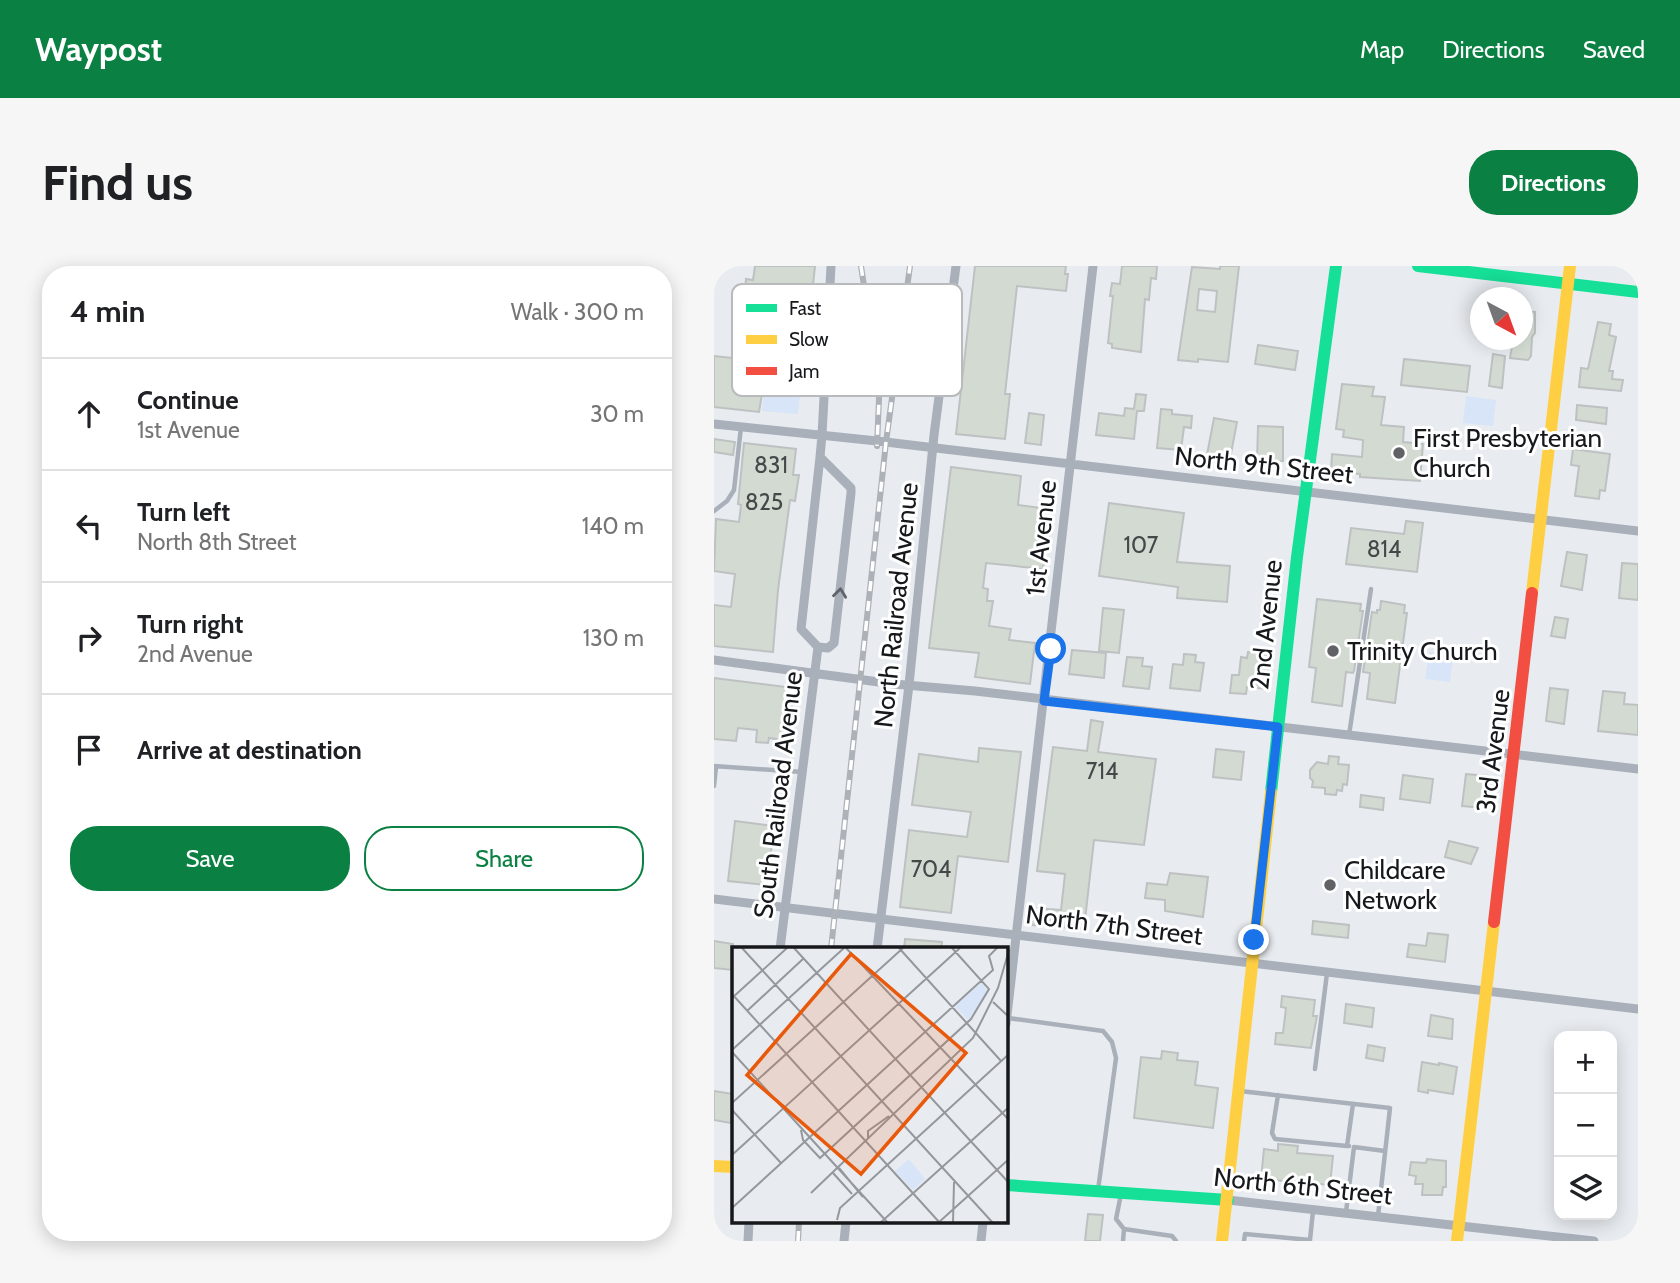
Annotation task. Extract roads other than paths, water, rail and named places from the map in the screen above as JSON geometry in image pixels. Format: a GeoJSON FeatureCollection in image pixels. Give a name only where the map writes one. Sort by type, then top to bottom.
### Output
{"type":"FeatureCollection","features":[{"type":"Feature","properties":{"kind":"street","name":"South Railroad Avenue"},"geometry":{"type":"LineString","coordinates":[[830,284],[831,266]]}},
{"type":"Feature","properties":{"kind":"street","name":"North Railroad Avenue"},"geometry":{"type":"LineString","coordinates":[[954,284],[956,266]]}},
{"type":"Feature","properties":{"kind":"street","name":"1st Avenue"},"geometry":{"type":"LineString","coordinates":[[1008,1010],[1093,266]]}},
{"type":"Feature","properties":{"kind":"street","name":"2nd Avenue"},"geometry":{"type":"LineString","coordinates":[[1222,1241],[1305,491],[1336,266]]}},
{"type":"Feature","properties":{"kind":"street"},"geometry":{"type":"LineString","coordinates":[[1418,266],[1638,292]]}},
{"type":"Feature","properties":{"kind":"street","name":"3rd Avenue"},"geometry":{"type":"LineString","coordinates":[[1457,1241],[1570,266]]}},
{"type":"Feature","properties":{"kind":"street","name":"South Railroad Avenue"},"geometry":{"type":"LineString","coordinates":[[820,457],[851,488],[834,643],[828,648],[818,647],[801,629],[824,396]]}},
{"type":"Feature","properties":{"kind":"street","name":"North Railroad Avenue"},"geometry":{"type":"LineString","coordinates":[[877,947],[909,685],[940,396]]}},
{"type":"Feature","properties":{"kind":"street","name":"North 9th Street"},"geometry":{"type":"LineString","coordinates":[[714,424],[1638,531]]}},
{"type":"Feature","properties":{"kind":"street","name":"South Railroad Avenue"},"geometry":{"type":"LineString","coordinates":[[780,947],[818,647]]}},
{"type":"Feature","properties":{"kind":"street"},"geometry":{"type":"LineString","coordinates":[[714,660],[1638,769]]}},
{"type":"Feature","properties":{"kind":"street","name":"North 7th Street"},"geometry":{"type":"LineString","coordinates":[[714,899],[1638,1009]]}},
{"type":"Feature","properties":{"kind":"street"},"geometry":{"type":"LineString","coordinates":[[714,1166],[732,1167]]}},
{"type":"Feature","properties":{"kind":"street","name":"North 6th Street"},"geometry":{"type":"LineString","coordinates":[[1008,1185],[1228,1200],[1594,1241]]}},
{"type":"Feature","properties":{"kind":"lane"},"geometry":{"type":"LineString","coordinates":[[714,511],[727,501],[734,490],[741,426]]}},
{"type":"Feature","properties":{"kind":"lane"},"geometry":{"type":"LineString","coordinates":[[1349,735],[1371,589]]}},
{"type":"Feature","properties":{"kind":"lane"},"geometry":{"type":"LineString","coordinates":[[714,786],[715,766],[803,772]]}},
{"type":"Feature","properties":{"kind":"lane"},"geometry":{"type":"LineString","coordinates":[[1315,1069],[1328,972]]}},
{"type":"Feature","properties":{"kind":"lane"},"geometry":{"type":"LineString","coordinates":[[1008,1018],[1103,1031],[1112,1042],[1116,1058],[1098,1191]]}},
{"type":"Feature","properties":{"kind":"lane"},"geometry":{"type":"LineString","coordinates":[[1239,1091],[1390,1108],[1378,1217]]}},
{"type":"Feature","properties":{"kind":"lane"},"geometry":{"type":"LineString","coordinates":[[1278,1095],[1272,1133],[1275,1139],[1385,1151]]}},
{"type":"Feature","properties":{"kind":"lane"},"geometry":{"type":"LineString","coordinates":[[1347,1146],[1353,1104]]}},
{"type":"Feature","properties":{"kind":"lane"},"geometry":{"type":"LineString","coordinates":[[1346,1213],[1354,1147]]}},
{"type":"Feature","properties":{"kind":"lane"},"geometry":{"type":"LineString","coordinates":[[1121,1193],[1116,1219],[1124,1229],[1172,1236],[1176,1241]]}},
{"type":"Feature","properties":{"kind":"lane"},"geometry":{"type":"LineString","coordinates":[[1244,1241],[1245,1234],[1309,1241],[1313,1209]]}},
{"type":"Feature","properties":{"kind":"lane"},"geometry":{"type":"LineString","coordinates":[[1123,1241],[1124,1229]]}},
{"type":"Feature","properties":{"kind":"railway"},"geometry":{"type":"LineString","coordinates":[[861,266],[864,284]]}},
{"type":"Feature","properties":{"kind":"railway"},"geometry":{"type":"LineString","coordinates":[[908,284],[910,266]]}},
{"type":"Feature","properties":{"kind":"railway"},"geometry":{"type":"LineString","coordinates":[[877,446],[879,396]]}},
{"type":"Feature","properties":{"kind":"railway"},"geometry":{"type":"LineString","coordinates":[[831,947],[892,396]]}},
{"type":"Feature","properties":{"kind":"railway"},"geometry":{"type":"LineString","coordinates":[[798,1241],[799,1224]]}},
{"type":"Feature","properties":{"kind":"place","name":"First Presbyterian Church"},"geometry":{"type":"Point","coordinates":[1399,453]}},
{"type":"Feature","properties":{"kind":"place","name":"Trinity Church"},"geometry":{"type":"Point","coordinates":[1333,651]}},
{"type":"Feature","properties":{"kind":"place","name":"Childcare Network"},"geometry":{"type":"Point","coordinates":[1330,885]}}]}
